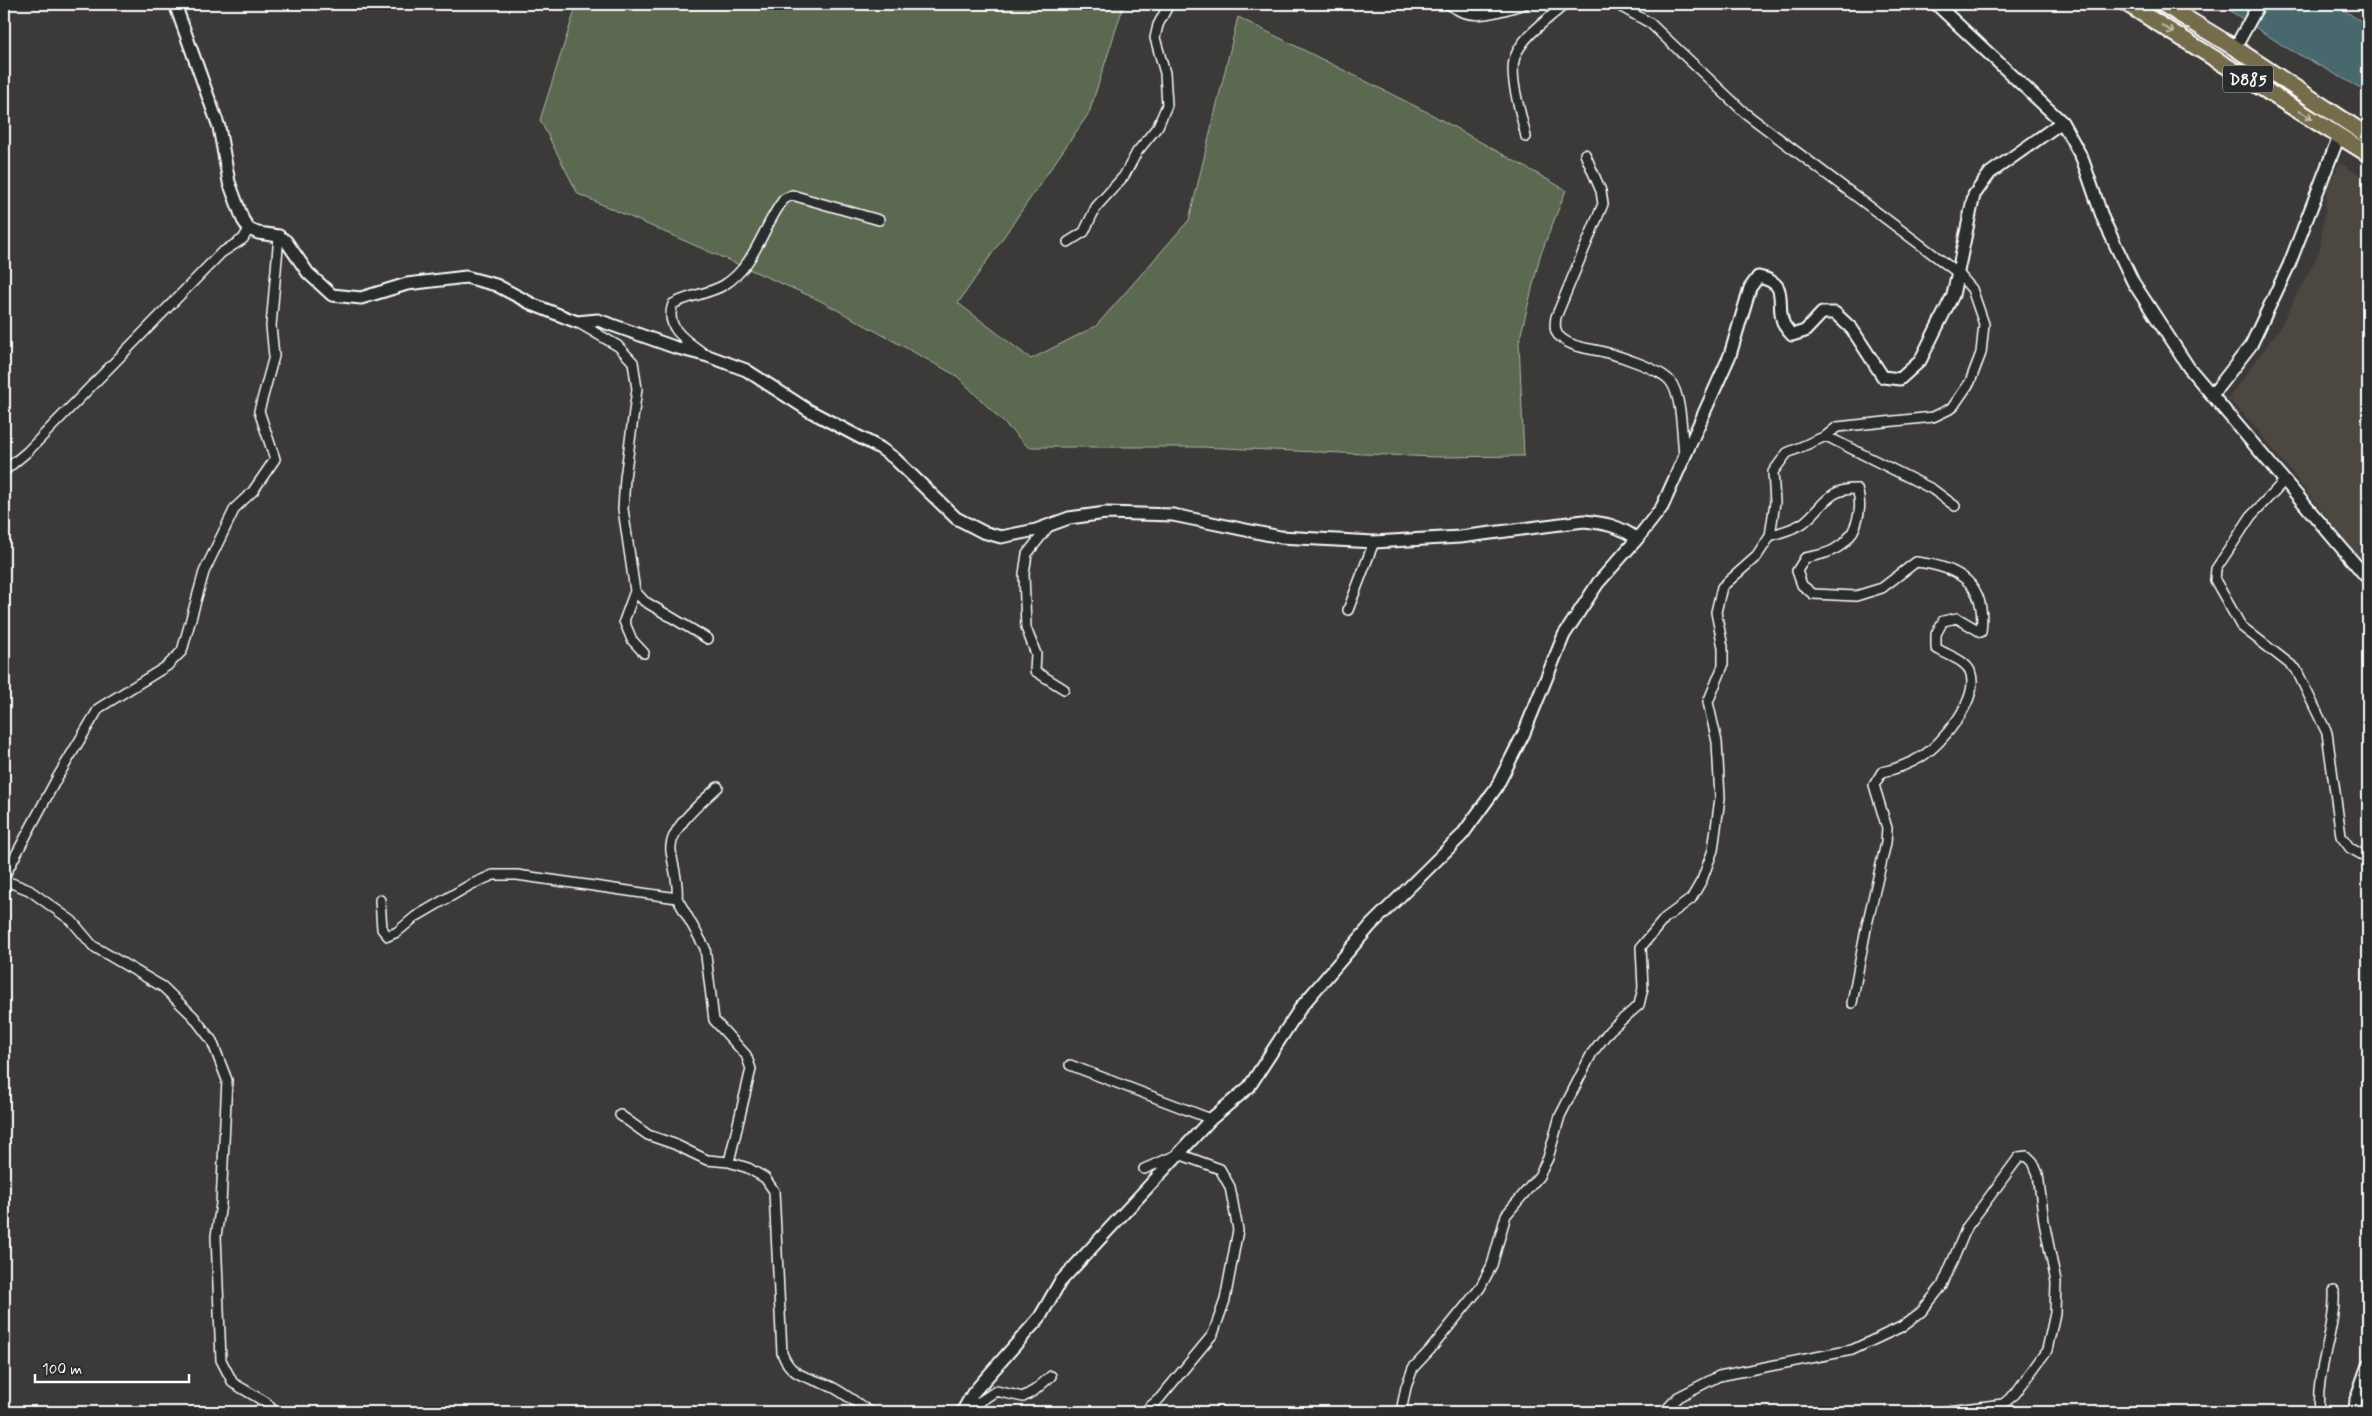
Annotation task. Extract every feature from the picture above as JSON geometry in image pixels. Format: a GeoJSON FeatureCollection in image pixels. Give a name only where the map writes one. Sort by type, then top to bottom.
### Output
{"type":"FeatureCollection","features":[{"type":"Feature","properties":{"kind":"highway","name":"D885"},"geometry":{"type":"LineString","coordinates":[[2127,4],[2368,154]]}},
{"type":"Feature","properties":{"kind":"highway","name":"D885"},"geometry":{"type":"LineString","coordinates":[[2163,4],[2238,42],[2368,136]]}},
{"type":"Feature","properties":{"kind":"street"},"geometry":{"type":"LineString","coordinates":[[175,4],[219,127],[229,182],[242,220],[248,229],[258,233],[279,236],[286,241],[308,273],[332,295],[361,298],[407,284],[466,277],[496,285],[534,305],[577,322],[618,346],[633,362],[637,389],[625,478],[623,509],[635,591],[624,621],[632,640],[644,653]]}},
{"type":"Feature","properties":{"kind":"street"},"geometry":{"type":"LineString","coordinates":[[1068,242],[1084,232],[1096,207],[1124,176],[1137,152],[1158,126],[1167,105],[1167,89],[1155,38],[1158,25],[1169,4]]}},
{"type":"Feature","properties":{"kind":"street"},"geometry":{"type":"LineString","coordinates":[[1449,4],[1458,12],[1484,16],[1526,4]]}},
{"type":"Feature","properties":{"kind":"street"},"geometry":{"type":"LineString","coordinates":[[1526,136],[1514,80],[1515,58],[1524,42],[1565,4]]}},
{"type":"Feature","properties":{"kind":"street"},"geometry":{"type":"LineString","coordinates":[[1401,1412],[1406,1387],[1413,1368],[1480,1288],[1492,1265],[1506,1215],[1539,1176],[1548,1158],[1560,1116],[1592,1053],[1610,1030],[1639,1005],[1643,988],[1641,947],[1665,918],[1691,898],[1702,880],[1713,850],[1720,798],[1717,742],[1708,702],[1723,666],[1723,647],[1716,612],[1722,588],[1757,556],[1770,536],[1775,502],[1773,472],[1787,453],[1826,436],[1837,427],[1933,417],[1952,408],[1970,382],[1981,353],[1984,324],[1972,289],[1958,272],[1745,113],[1650,22],[1616,4]]}},
{"type":"Feature","properties":{"kind":"street"},"geometry":{"type":"LineString","coordinates":[[1936,4],[2062,122],[2082,158],[2103,219],[2133,282],[2189,368],[2368,579]]}},
{"type":"Feature","properties":{"kind":"street"},"geometry":{"type":"LineString","coordinates":[[2238,42],[2260,4]]}},
{"type":"Feature","properties":{"kind":"street"},"geometry":{"type":"LineString","coordinates":[[2362,4],[2368,8]]}},
{"type":"Feature","properties":{"kind":"street"},"geometry":{"type":"LineString","coordinates":[[964,1409],[973,1393],[1040,1317],[1060,1282],[1211,1119],[1249,1087],[1301,1007],[1371,925],[1462,835],[1496,788],[1524,733],[1564,635],[1598,583],[1637,539],[1662,506],[1730,355],[1750,288],[1758,277],[1770,279],[1780,290],[1784,324],[1792,335],[1805,331],[1822,313],[1835,313],[1852,329],[1884,377],[1900,379],[1920,361],[1953,295],[1974,195],[1990,173],[2062,122]]}},
{"type":"Feature","properties":{"kind":"street"},"geometry":{"type":"LineString","coordinates":[[2212,395],[2251,344],[2289,265],[2339,136]]}},
{"type":"Feature","properties":{"kind":"street"},"geometry":{"type":"LineString","coordinates":[[1585,154],[1601,191],[1604,204],[1556,317],[1554,324],[1557,334],[1571,344],[1606,352],[1660,374],[1671,382],[1677,394],[1684,456]]}},
{"type":"Feature","properties":{"kind":"street"},"geometry":{"type":"LineString","coordinates":[[708,356],[677,334],[671,321],[673,304],[683,298],[722,286],[738,275],[754,253],[784,199],[792,196],[879,220]]}},
{"type":"Feature","properties":{"kind":"street"},"geometry":{"type":"LineString","coordinates":[[4,471],[34,445],[221,254],[243,239],[248,229]]}},
{"type":"Feature","properties":{"kind":"street"},"geometry":{"type":"LineString","coordinates":[[274,1412],[267,1403],[233,1383],[221,1360],[216,1236],[221,1204],[227,1080],[212,1041],[193,1016],[163,987],[93,946],[72,921],[29,890],[4,878],[57,778],[99,708],[167,666],[182,651],[204,572],[236,508],[253,491],[275,459],[259,411],[274,356],[271,326],[279,236]]}},
{"type":"Feature","properties":{"kind":"street"},"geometry":{"type":"LineString","coordinates":[[577,322],[598,320],[746,370],[808,410],[880,448],[894,458],[956,518],[968,526],[1001,537],[1036,530],[1052,522],[1069,518],[1106,513],[1174,514],[1280,537],[1374,542],[1460,537],[1584,521],[1624,529],[1637,539]]}},
{"type":"Feature","properties":{"kind":"street"},"geometry":{"type":"LineString","coordinates":[[1826,436],[1932,489],[1954,506]]}},
{"type":"Feature","properties":{"kind":"street"},"geometry":{"type":"LineString","coordinates":[[2284,480],[2251,516],[2216,569],[2215,580],[2241,626],[2296,670],[2327,733],[2341,836],[2350,848],[2368,858]]}},
{"type":"Feature","properties":{"kind":"street"},"geometry":{"type":"LineString","coordinates":[[1770,536],[1800,524],[1812,516],[1831,495],[1844,488],[1857,489],[1862,502],[1859,516],[1848,541],[1834,550],[1805,558],[1797,571],[1802,585],[1813,594],[1856,596],[1882,588],[1916,562],[1930,564],[1968,580],[1978,591],[1982,605],[1982,632],[1957,618],[1943,621],[1936,634],[1936,648],[1960,660],[1970,671],[1971,686],[1962,713],[1923,756],[1896,769],[1882,772],[1874,785],[1886,828],[1886,842],[1866,929],[1862,959],[1852,1003]]}},
{"type":"Feature","properties":{"kind":"street"},"geometry":{"type":"LineString","coordinates":[[1052,522],[1027,554],[1024,574],[1026,628],[1036,654],[1035,671],[1064,689]]}},
{"type":"Feature","properties":{"kind":"street"},"geometry":{"type":"LineString","coordinates":[[1348,610],[1374,542]]}},
{"type":"Feature","properties":{"kind":"street"},"geometry":{"type":"LineString","coordinates":[[635,591],[644,601],[708,639]]}},
{"type":"Feature","properties":{"kind":"street"},"geometry":{"type":"LineString","coordinates":[[718,787],[686,817],[673,838],[670,849],[678,888],[677,898],[705,948],[714,1020],[746,1055],[751,1069],[729,1162]]}},
{"type":"Feature","properties":{"kind":"street"},"geometry":{"type":"LineString","coordinates":[[380,900],[382,929],[388,936],[397,932],[415,917],[470,884],[493,875],[517,875],[677,898]]}},
{"type":"Feature","properties":{"kind":"street"},"geometry":{"type":"LineString","coordinates":[[1070,1065],[1211,1119]]}},
{"type":"Feature","properties":{"kind":"street"},"geometry":{"type":"LineString","coordinates":[[620,1115],[648,1135],[674,1144],[707,1160],[729,1162],[748,1168],[765,1178],[774,1191],[778,1242],[780,1335],[782,1353],[786,1363],[796,1373],[833,1388],[870,1412]]}},
{"type":"Feature","properties":{"kind":"street"},"geometry":{"type":"LineString","coordinates":[[1144,1169],[1179,1154],[1220,1170],[1230,1187],[1238,1230],[1224,1300],[1213,1334],[1160,1398],[1144,1412]]}},
{"type":"Feature","properties":{"kind":"street"},"geometry":{"type":"LineString","coordinates":[[1664,1412],[1678,1396],[1719,1376],[1852,1350],[1901,1327],[1921,1312],[1942,1286],[1953,1255],[1967,1227],[2019,1157],[2027,1156],[2033,1162],[2038,1174],[2044,1222],[2056,1282],[2055,1313],[2047,1350],[2015,1394],[2003,1404],[1941,1412]]}},
{"type":"Feature","properties":{"kind":"street"},"geometry":{"type":"LineString","coordinates":[[2319,1412],[2321,1375],[2335,1305],[2334,1291]]}},
{"type":"Feature","properties":{"kind":"street"},"geometry":{"type":"LineString","coordinates":[[2355,1412],[2356,1399],[2368,1365]]}},
{"type":"Feature","properties":{"kind":"street"},"geometry":{"type":"LineString","coordinates":[[964,1409],[996,1391],[1022,1397],[1035,1390],[1051,1376]]}},
{"type":"Feature","properties":{"kind":"shaded area"},"geometry":{"type":"Polygon","coordinates":[[[2340,163],[2368,180],[2368,569],[2253,424],[2228,399],[2279,329],[2320,250],[2328,186],[2340,163]]]}},
{"type":"Feature","properties":{"kind":"green space"},"geometry":{"type":"Polygon","coordinates":[[[579,4],[1124,4],[1089,113],[958,303],[1031,359],[1096,326],[1189,220],[1238,17],[1429,113],[1566,190],[1540,256],[1519,342],[1524,456],[1435,457],[1201,447],[1028,447],[957,376],[819,300],[578,194],[540,120],[575,10],[579,4]]]}},
{"type":"Feature","properties":{"kind":"water"},"geometry":{"type":"Polygon","coordinates":[[[2220,4],[2335,4],[2368,26],[2368,92],[2285,47],[2220,4]]]}}]}
